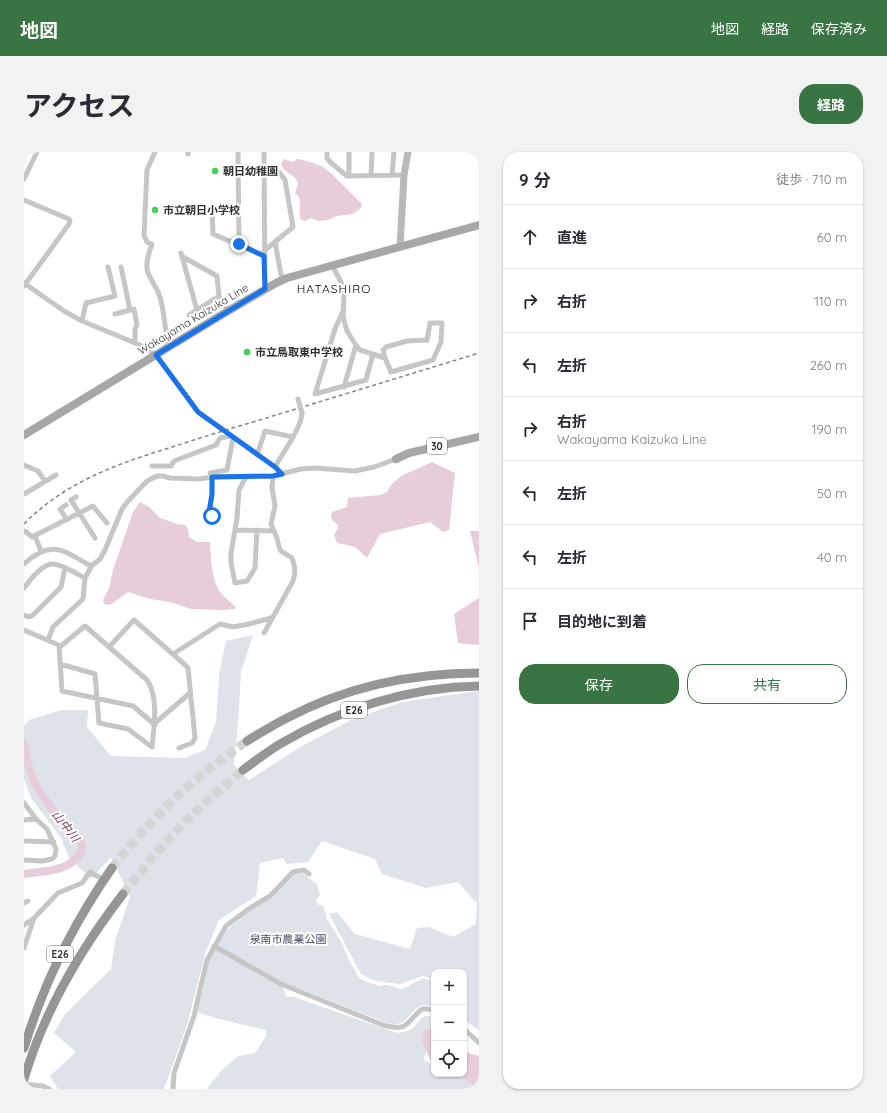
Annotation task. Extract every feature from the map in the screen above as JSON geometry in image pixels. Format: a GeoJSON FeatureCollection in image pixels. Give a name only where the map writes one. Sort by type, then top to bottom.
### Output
{"type":"FeatureCollection","features":[{"type":"Feature","properties":{"kind":"highway","name":"E26"},"geometry":{"type":"LineString","coordinates":[[247,741],[288,717],[331,699],[364,688],[415,677],[439,674],[479,673]]}},
{"type":"Feature","properties":{"kind":"highway","name":"E26"},"geometry":{"type":"LineString","coordinates":[[243,770],[280,745],[306,730],[344,713],[407,695],[448,688],[479,686]]}},
{"type":"Feature","properties":{"kind":"highway","name":"E26"},"geometry":{"type":"LineString","coordinates":[[24,1048],[40,1000],[58,958],[94,893],[112,868]]}},
{"type":"Feature","properties":{"kind":"highway","name":"E26"},"geometry":{"type":"LineString","coordinates":[[24,1079],[44,1023],[62,987],[95,932],[123,894]]}},
{"type":"Feature","properties":{"kind":"main road","name":"Wakayama Kaizuka Line"},"geometry":{"type":"LineString","coordinates":[[24,435],[228,311],[282,280],[294,275],[479,225]]}},
{"type":"Feature","properties":{"kind":"main road","name":"30"},"geometry":{"type":"LineString","coordinates":[[396,458],[409,453],[479,437]]}},
{"type":"Feature","properties":{"kind":"street"},"geometry":{"type":"LineString","coordinates":[[24,179],[37,152]]}},
{"type":"Feature","properties":{"kind":"street"},"geometry":{"type":"LineString","coordinates":[[155,152],[147,170],[144,235],[147,242],[152,244],[147,260],[147,267],[149,275],[160,297],[167,338],[170,346]]}},
{"type":"Feature","properties":{"kind":"street"},"geometry":{"type":"LineString","coordinates":[[238,152],[239,244]]}},
{"type":"Feature","properties":{"kind":"street"},"geometry":{"type":"LineString","coordinates":[[264,152],[265,289]]}},
{"type":"Feature","properties":{"kind":"street"},"geometry":{"type":"LineString","coordinates":[[327,152],[327,158],[330,162],[347,176],[404,175]]}},
{"type":"Feature","properties":{"kind":"street"},"geometry":{"type":"LineString","coordinates":[[349,152],[349,176]]}},
{"type":"Feature","properties":{"kind":"street"},"geometry":{"type":"LineString","coordinates":[[371,176],[372,152]]}},
{"type":"Feature","properties":{"kind":"street"},"geometry":{"type":"LineString","coordinates":[[392,175],[394,152]]}},
{"type":"Feature","properties":{"kind":"street"},"geometry":{"type":"LineString","coordinates":[[400,247],[404,175],[408,152]]}},
{"type":"Feature","properties":{"kind":"street"},"geometry":{"type":"LineString","coordinates":[[238,170],[279,172],[285,180],[293,227],[275,242],[264,254]]}},
{"type":"Feature","properties":{"kind":"street"},"geometry":{"type":"LineString","coordinates":[[24,200],[69,219],[70,221],[25,285],[82,321],[135,343],[156,355],[198,412],[275,467],[282,474]]}},
{"type":"Feature","properties":{"kind":"street"},"geometry":{"type":"LineString","coordinates":[[212,210],[214,234],[264,254]]}},
{"type":"Feature","properties":{"kind":"street"},"geometry":{"type":"LineString","coordinates":[[275,242],[282,280]]}},
{"type":"Feature","properties":{"kind":"street"},"geometry":{"type":"LineString","coordinates":[[197,310],[182,255],[217,276],[219,296],[228,311]]}},
{"type":"Feature","properties":{"kind":"street"},"geometry":{"type":"LineString","coordinates":[[332,265],[343,286],[343,317],[347,330],[360,350],[385,358],[391,372],[433,360],[441,342],[442,323],[430,323],[427,340],[407,341],[386,347],[383,350],[385,358]]}},
{"type":"Feature","properties":{"kind":"street"},"geometry":{"type":"LineString","coordinates":[[82,321],[86,303],[115,296],[108,267]]}},
{"type":"Feature","properties":{"kind":"street"},"geometry":{"type":"LineString","coordinates":[[120,267],[130,310]]}},
{"type":"Feature","properties":{"kind":"street"},"geometry":{"type":"LineString","coordinates":[[189,315],[219,296]]}},
{"type":"Feature","properties":{"kind":"street"},"geometry":{"type":"LineString","coordinates":[[115,314],[134,309],[137,325],[135,330],[135,343]]}},
{"type":"Feature","properties":{"kind":"street"},"geometry":{"type":"LineString","coordinates":[[343,310],[335,329],[315,394],[366,380],[373,354]]}},
{"type":"Feature","properties":{"kind":"street"},"geometry":{"type":"LineString","coordinates":[[344,386],[356,346]]}},
{"type":"Feature","properties":{"kind":"street"},"geometry":{"type":"LineString","coordinates":[[275,467],[302,418],[298,398]]}},
{"type":"Feature","properties":{"kind":"street"},"geometry":{"type":"LineString","coordinates":[[257,455],[265,431],[292,437]]}},
{"type":"Feature","properties":{"kind":"street"},"geometry":{"type":"LineString","coordinates":[[152,466],[171,466],[174,461],[216,445],[220,438],[232,437]]}},
{"type":"Feature","properties":{"kind":"street"},"geometry":{"type":"LineString","coordinates":[[48,640],[53,627],[83,598],[85,578],[92,565],[98,561],[105,550],[124,506],[130,498],[147,480],[160,475],[170,478],[199,478],[227,470],[232,437]]}},
{"type":"Feature","properties":{"kind":"street"},"geometry":{"type":"LineString","coordinates":[[211,475],[246,477],[273,476],[309,468],[355,471],[374,468],[396,458]]}},
{"type":"Feature","properties":{"kind":"street"},"geometry":{"type":"LineString","coordinates":[[24,465],[33,466],[38,470],[45,481]]}},
{"type":"Feature","properties":{"kind":"street"},"geometry":{"type":"LineString","coordinates":[[24,494],[56,474]]}},
{"type":"Feature","properties":{"kind":"street"},"geometry":{"type":"LineString","coordinates":[[211,475],[212,494],[209,513],[212,516]]}},
{"type":"Feature","properties":{"kind":"street"},"geometry":{"type":"LineString","coordinates":[[264,633],[295,574],[292,558],[281,551],[271,524],[275,506],[272,487],[273,476]]}},
{"type":"Feature","properties":{"kind":"street"},"geometry":{"type":"LineString","coordinates":[[246,477],[239,490],[238,518],[231,553],[231,563],[235,583],[247,581],[255,568],[257,530]]}},
{"type":"Feature","properties":{"kind":"street"},"geometry":{"type":"LineString","coordinates":[[76,497],[71,500],[95,538]]}},
{"type":"Feature","properties":{"kind":"street"},"geometry":{"type":"LineString","coordinates":[[66,505],[60,509],[67,520]]}},
{"type":"Feature","properties":{"kind":"street"},"geometry":{"type":"LineString","coordinates":[[24,532],[25,531],[32,537],[35,536],[93,506],[107,523]]}},
{"type":"Feature","properties":{"kind":"street"},"geometry":{"type":"LineString","coordinates":[[235,530],[274,531]]}},
{"type":"Feature","properties":{"kind":"street"},"geometry":{"type":"LineString","coordinates":[[35,536],[41,551]]}},
{"type":"Feature","properties":{"kind":"street"},"geometry":{"type":"LineString","coordinates":[[24,564],[41,551],[59,549],[92,565]]}},
{"type":"Feature","properties":{"kind":"street"},"geometry":{"type":"LineString","coordinates":[[24,588],[31,578],[47,565],[54,564],[85,578]]}},
{"type":"Feature","properties":{"kind":"street"},"geometry":{"type":"LineString","coordinates":[[24,615],[33,615],[61,587],[65,568]]}},
{"type":"Feature","properties":{"kind":"street"},"geometry":{"type":"LineString","coordinates":[[173,654],[220,624],[233,627],[271,618]]}},
{"type":"Feature","properties":{"kind":"street"},"geometry":{"type":"LineString","coordinates":[[109,647],[134,620],[188,668],[195,738],[192,743],[179,748]]}},
{"type":"Feature","properties":{"kind":"street"},"geometry":{"type":"LineString","coordinates":[[24,630],[61,646],[85,626],[147,680],[152,686],[154,692],[155,724],[152,747],[128,729],[99,723],[95,674],[60,664]]}},
{"type":"Feature","properties":{"kind":"street"},"geometry":{"type":"LineString","coordinates":[[59,645],[62,691],[133,706],[155,724]]}},
{"type":"Feature","properties":{"kind":"street"},"geometry":{"type":"LineString","coordinates":[[155,724],[190,693]]}},
{"type":"Feature","properties":{"kind":"street"},"geometry":{"type":"LineString","coordinates":[[24,803],[36,819],[47,829],[56,849],[55,856],[52,859],[42,861],[24,860]]}},
{"type":"Feature","properties":{"kind":"street"},"geometry":{"type":"LineString","coordinates":[[24,820],[36,819]]}},
{"type":"Feature","properties":{"kind":"street"},"geometry":{"type":"LineString","coordinates":[[24,841],[54,842]]}},
{"type":"Feature","properties":{"kind":"street"},"geometry":{"type":"LineString","coordinates":[[173,1089],[174,1073],[194,1016],[207,960],[226,926],[250,908],[270,896],[294,872],[304,870],[309,874]]}},
{"type":"Feature","properties":{"kind":"street"},"geometry":{"type":"LineString","coordinates":[[24,924],[34,918],[58,893],[82,883],[90,872],[99,877]]}},
{"type":"Feature","properties":{"kind":"street"},"geometry":{"type":"LineString","coordinates":[[24,948],[34,918]]}},
{"type":"Feature","properties":{"kind":"street"},"geometry":{"type":"LineString","coordinates":[[214,946],[281,984],[383,1025],[398,1028],[404,1027],[422,1009],[431,1010]]}},
{"type":"Feature","properties":{"kind":"street"},"geometry":{"type":"LineString","coordinates":[[467,1032],[479,1043]]}},
{"type":"Feature","properties":{"kind":"street"},"geometry":{"type":"LineString","coordinates":[[24,1084],[43,1086],[49,1089]]}},
{"type":"Feature","properties":{"kind":"green space"},"geometry":{"type":"Polygon","coordinates":[[[253,635],[241,672],[234,765],[249,780],[302,746],[351,720],[402,702],[479,691],[479,1030],[467,1022],[467,969],[431,969],[431,979],[423,976],[400,984],[375,981],[361,974],[329,914],[337,912],[355,934],[410,949],[417,928],[429,927],[453,937],[476,924],[477,904],[458,882],[426,888],[382,874],[375,859],[322,841],[308,862],[287,864],[283,858],[260,863],[256,896],[219,920],[206,951],[187,1025],[164,1089],[58,1089],[50,1076],[76,1052],[54,1033],[65,1014],[111,969],[115,941],[130,897],[111,857],[91,879],[69,858],[61,838],[31,798],[24,779],[24,726],[29,720],[61,710],[88,710],[87,727],[111,756],[185,758],[205,750],[216,722],[219,675],[226,641],[253,635]]]}},
{"type":"Feature","properties":{"kind":"green space","name":"泉南市農業公園"},"geometry":{"type":"Polygon","coordinates":[[[295,872],[301,872],[317,884],[320,895],[316,900],[318,905],[323,905],[327,919],[342,943],[348,958],[361,979],[380,986],[386,985],[400,989],[405,988],[423,978],[431,980],[431,1006],[420,1006],[407,1019],[398,1024],[391,1024],[382,1021],[282,983],[286,997],[294,997],[397,1033],[411,1029],[422,1018],[430,1016],[431,1041],[423,1060],[431,1064],[431,1077],[460,1077],[467,1080],[479,1089],[207,1089],[220,1072],[238,1056],[255,1053],[266,1036],[266,1030],[215,1018],[197,1012],[209,961],[227,930],[247,913],[272,896],[295,872]]]}},
{"type":"Feature","properties":{"kind":"shaded area"},"geometry":{"type":"Polygon","coordinates":[[[284,159],[293,162],[299,159],[323,167],[360,202],[362,205],[361,208],[353,214],[337,216],[328,220],[319,221],[311,218],[305,221],[301,220],[299,197],[295,193],[298,183],[294,177],[282,167],[281,164],[284,159]]]}},
{"type":"Feature","properties":{"kind":"shaded area"},"geometry":{"type":"Polygon","coordinates":[[[432,462],[455,473],[449,530],[443,532],[430,522],[380,534],[367,558],[355,547],[337,543],[334,535],[338,525],[332,520],[331,516],[332,512],[347,507],[348,498],[380,495],[387,492],[391,485],[401,476],[432,462]]]}},
{"type":"Feature","properties":{"kind":"shaded area"},"geometry":{"type":"Polygon","coordinates":[[[140,502],[149,507],[160,518],[185,525],[188,529],[189,537],[197,542],[210,542],[212,566],[216,584],[222,594],[236,607],[235,609],[191,609],[170,602],[150,599],[128,592],[110,605],[104,604],[103,600],[109,588],[113,570],[133,512],[140,502]]]}},
{"type":"Feature","properties":{"kind":"shaded area"},"geometry":{"type":"Polygon","coordinates":[[[470,531],[479,531],[479,568],[470,531]]]}},
{"type":"Feature","properties":{"kind":"shaded area"},"geometry":{"type":"Polygon","coordinates":[[[479,598],[479,645],[458,643],[454,614],[479,598]]]}},
{"type":"Feature","properties":{"kind":"shaded area"},"geometry":{"type":"Polygon","coordinates":[[[431,1028],[431,1062],[422,1042],[424,1030],[431,1028]]]}},
{"type":"Feature","properties":{"kind":"shaded area"},"geometry":{"type":"Polygon","coordinates":[[[467,1051],[479,1056],[479,1089],[458,1077],[467,1077],[467,1051]]]}},
{"type":"Feature","properties":{"kind":"waterway","name":"山中川"},"geometry":{"type":"LineString","coordinates":[[24,743],[30,770],[38,789],[57,816],[77,836],[82,846],[80,854],[69,864],[55,870],[24,874]]}},
{"type":"Feature","properties":{"kind":"tunnel"},"geometry":{"type":"LineString","coordinates":[[112,868],[164,808],[192,783],[247,741]]}},
{"type":"Feature","properties":{"kind":"tunnel"},"geometry":{"type":"LineString","coordinates":[[123,894],[150,860],[179,828],[202,805],[243,770]]}},
{"type":"Feature","properties":{"kind":"railway"},"geometry":{"type":"LineString","coordinates":[[24,524],[56,497],[73,486],[110,468],[222,431],[479,353]]}},
{"type":"Feature","properties":{"kind":"place","name":"朝日幼稚園"},"geometry":{"type":"Point","coordinates":[215,171]}},
{"type":"Feature","properties":{"kind":"place","name":"市立朝日小学校"},"geometry":{"type":"Point","coordinates":[155,210]}},
{"type":"Feature","properties":{"kind":"place","name":"市立鳥取東中学校"},"geometry":{"type":"Point","coordinates":[247,352]}},
{"type":"Feature","properties":{"kind":"district","name":"HATASHIRO"},"geometry":{"type":"Point","coordinates":[334,288]}},
{"type":"Feature","properties":{"kind":"route"},"geometry":{"type":"LineString","coordinates":[[212,516],[209,513],[212,494],[212,477],[273,476],[282,474],[275,467],[198,412],[156,355],[265,289],[264,256],[239,244]]}}]}
